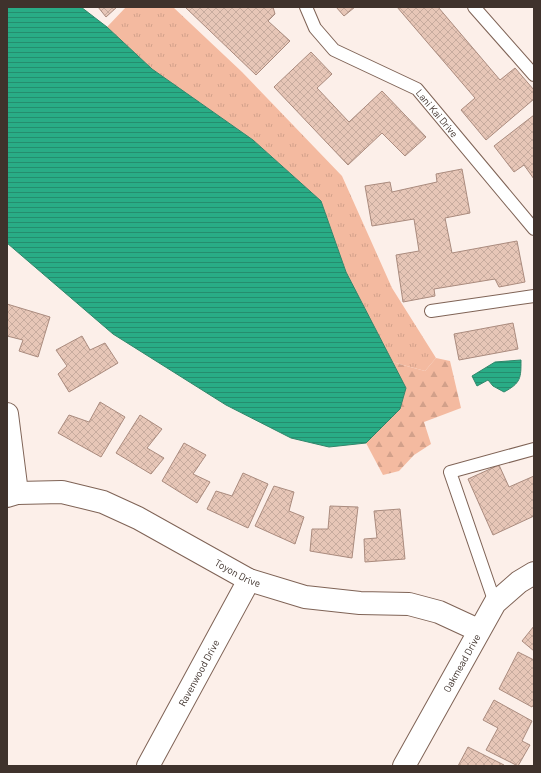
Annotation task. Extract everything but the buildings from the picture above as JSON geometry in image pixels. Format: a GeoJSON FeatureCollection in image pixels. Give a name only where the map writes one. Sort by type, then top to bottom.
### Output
{"type":"FeatureCollection","features":[{"type":"Feature","properties":{"kind":"street"},"geometry":{"type":"LineString","coordinates":[[7,414],[12,495]]}},
{"type":"Feature","properties":{"kind":"street","name":"Toyon Drive"},"geometry":{"type":"LineString","coordinates":[[12,495],[62,492],[103,502],[138,518],[249,580],[305,597],[360,603],[409,604],[439,612],[478,630]]}},
{"type":"Feature","properties":{"kind":"street","name":"Oakmead Drive"},"geometry":{"type":"LineString","coordinates":[[404,766],[478,630],[495,603],[519,582],[534,573]]}},
{"type":"Feature","properties":{"kind":"street","name":"Ravenwood Drive"},"geometry":{"type":"LineString","coordinates":[[148,766],[249,580]]}},
{"type":"Feature","properties":{"kind":"lane","name":"Lani Kai Drive"},"geometry":{"type":"LineString","coordinates":[[306,7],[315,28],[334,50],[417,89],[534,229]]}},
{"type":"Feature","properties":{"kind":"lane"},"geometry":{"type":"LineString","coordinates":[[474,7],[534,75]]}},
{"type":"Feature","properties":{"kind":"lane"},"geometry":{"type":"LineString","coordinates":[[431,311],[534,296]]}},
{"type":"Feature","properties":{"kind":"lane"},"geometry":{"type":"LineString","coordinates":[[495,603],[450,472],[534,449]]}},
{"type":"Feature","properties":{"kind":"green space"},"geometry":{"type":"Polygon","coordinates":[[[126,7],[173,7],[242,72],[342,176],[392,288],[436,358],[425,371],[392,362],[346,272],[321,201],[253,140],[152,69],[107,27],[126,7]]]}},
{"type":"Feature","properties":{"kind":"green space"},"geometry":{"type":"Polygon","coordinates":[[[436,358],[450,361],[461,408],[424,422],[431,444],[414,455],[399,471],[383,475],[366,443],[400,409],[406,388],[392,362],[425,371],[436,358]]]}},
{"type":"Feature","properties":{"kind":"shaded area"},"geometry":{"type":"Polygon","coordinates":[[[7,7],[81,7],[107,27],[152,69],[253,140],[321,201],[346,272],[406,388],[400,409],[366,443],[329,447],[291,438],[226,405],[113,334],[7,243],[7,7]]]}},
{"type":"Feature","properties":{"kind":"shaded area"},"geometry":{"type":"Polygon","coordinates":[[[521,360],[521,371],[517,383],[504,392],[493,386],[488,380],[477,386],[472,376],[495,362],[521,360]]]}}]}
